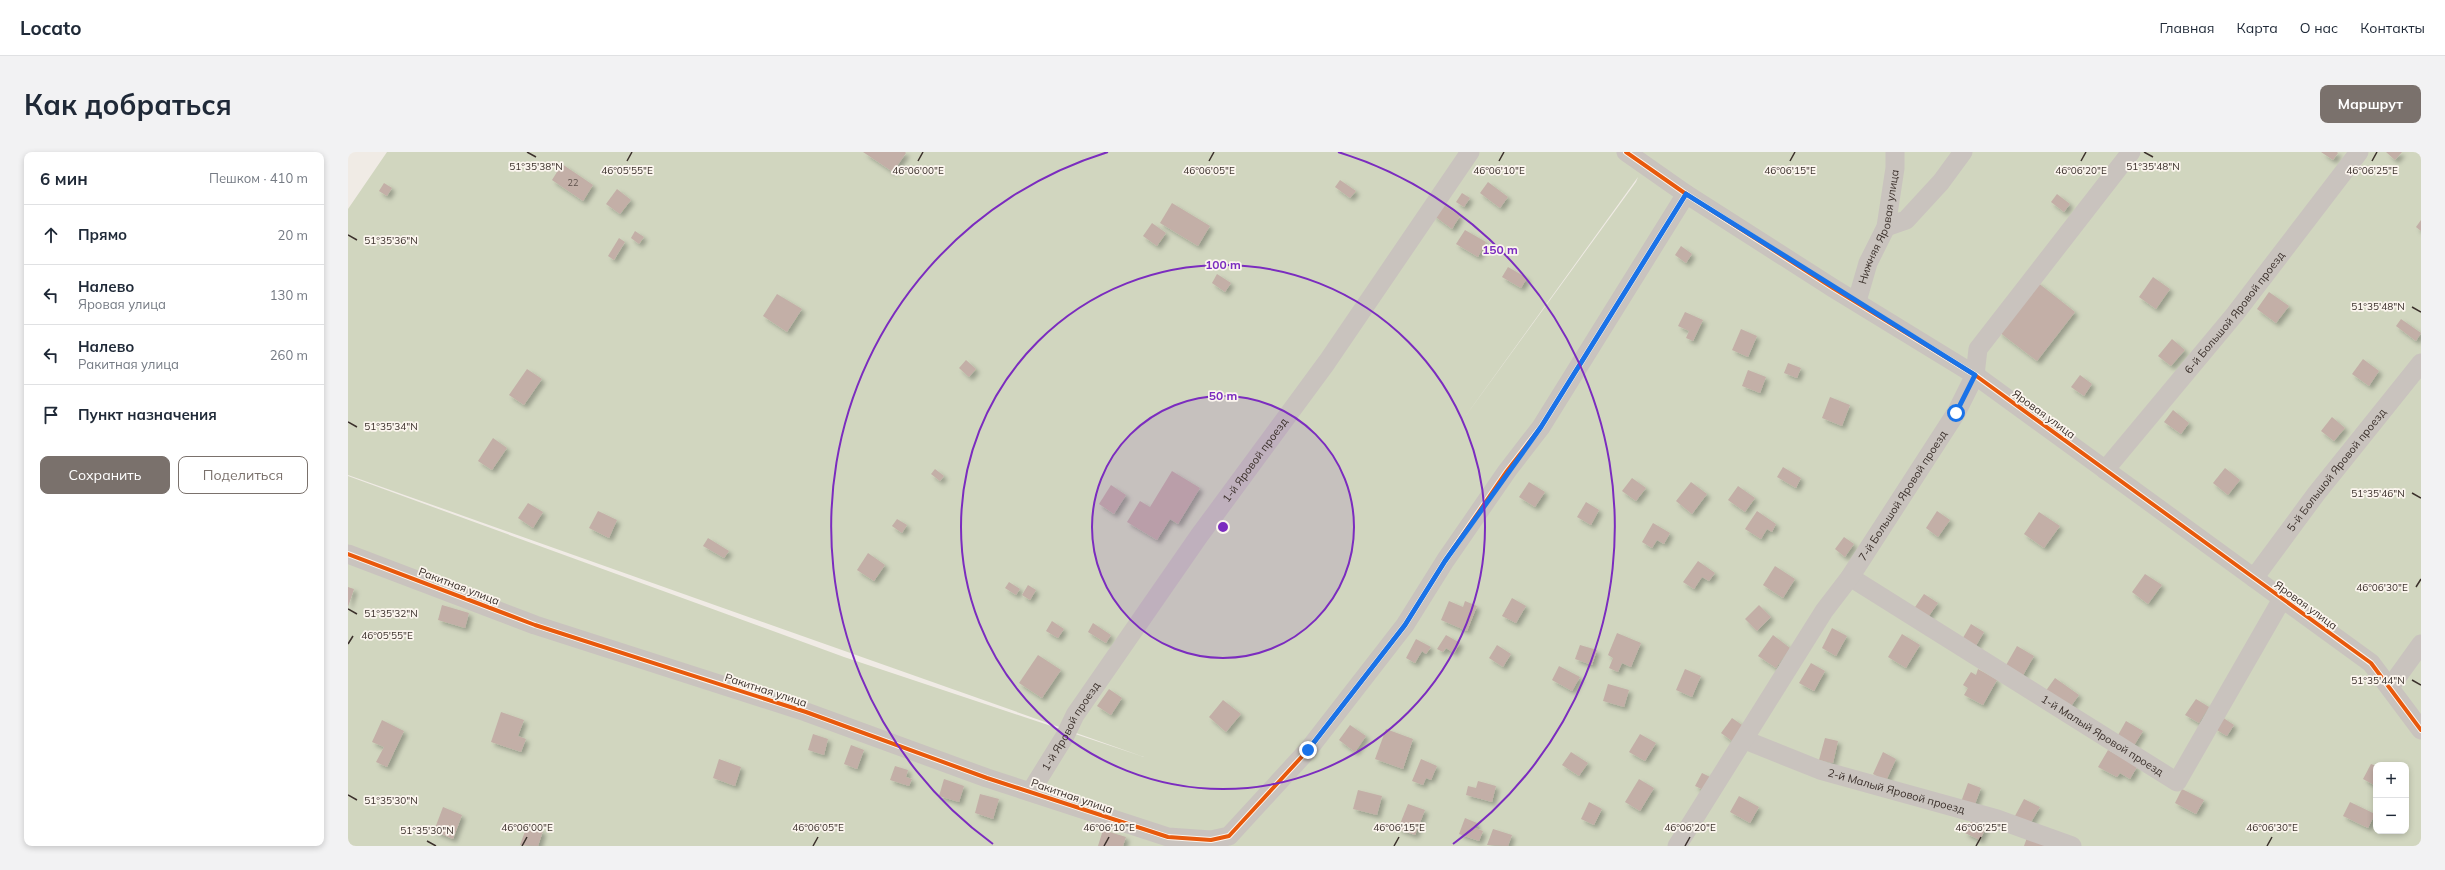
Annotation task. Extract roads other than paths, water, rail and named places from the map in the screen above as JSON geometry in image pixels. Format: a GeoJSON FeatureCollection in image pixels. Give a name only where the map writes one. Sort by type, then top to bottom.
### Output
{"type":"FeatureCollection","features":[{"type":"Feature","properties":{"kind":"street","name":"1-й Яровой проезд"},"geometry":{"type":"LineString","coordinates":[[1031,791],[1065,736],[1074,715],[1199,536],[1327,362],[1470,152]]}},
{"type":"Feature","properties":{"kind":"street","name":"Яровая улица"},"geometry":{"type":"LineString","coordinates":[[1626,152],[1686,194],[1833,288],[1857,301],[1975,375],[2106,470],[2371,663],[2421,730]]}},
{"type":"Feature","properties":{"kind":"street","name":"Нижняя Яровая улица"},"geometry":{"type":"LineString","coordinates":[[1857,301],[1868,263],[1886,227],[1895,168],[1895,152]]}},
{"type":"Feature","properties":{"kind":"street"},"geometry":{"type":"LineString","coordinates":[[1886,227],[1906,220],[1941,182],[1963,152]]}},
{"type":"Feature","properties":{"kind":"street","name":"7-й Большой Яровой проезд"},"geometry":{"type":"LineString","coordinates":[[1677,846],[1824,612],[1850,577],[1956,413],[1975,375],[1978,349],[2131,152]]}},
{"type":"Feature","properties":{"kind":"street","name":"6-й Большой Яровой проезд"},"geometry":{"type":"LineString","coordinates":[[2106,470],[2235,314],[2359,152]]}},
{"type":"Feature","properties":{"kind":"street","name":"Ракитная улица"},"geometry":{"type":"LineString","coordinates":[[348,554],[535,625],[806,712],[1031,791],[1168,837],[1210,840],[1229,836],[1308,750],[1405,625],[1445,561],[1541,427],[1686,194]]}},
{"type":"Feature","properties":{"kind":"street","name":"5-й Большой Яровой проезд"},"geometry":{"type":"LineString","coordinates":[[2254,578],[2316,494],[2421,363]]}},
{"type":"Feature","properties":{"kind":"street","name":"1-й Малый Яровой проезд"},"geometry":{"type":"LineString","coordinates":[[1850,577],[1964,650],[2177,782],[2282,599]]}},
{"type":"Feature","properties":{"kind":"street"},"geometry":{"type":"LineString","coordinates":[[2390,687],[2421,644]]}},
{"type":"Feature","properties":{"kind":"street","name":"2-й Малый Яровой проезд"},"geometry":{"type":"LineString","coordinates":[[1744,740],[1820,770],[1997,820],[2072,846]]}}]}
